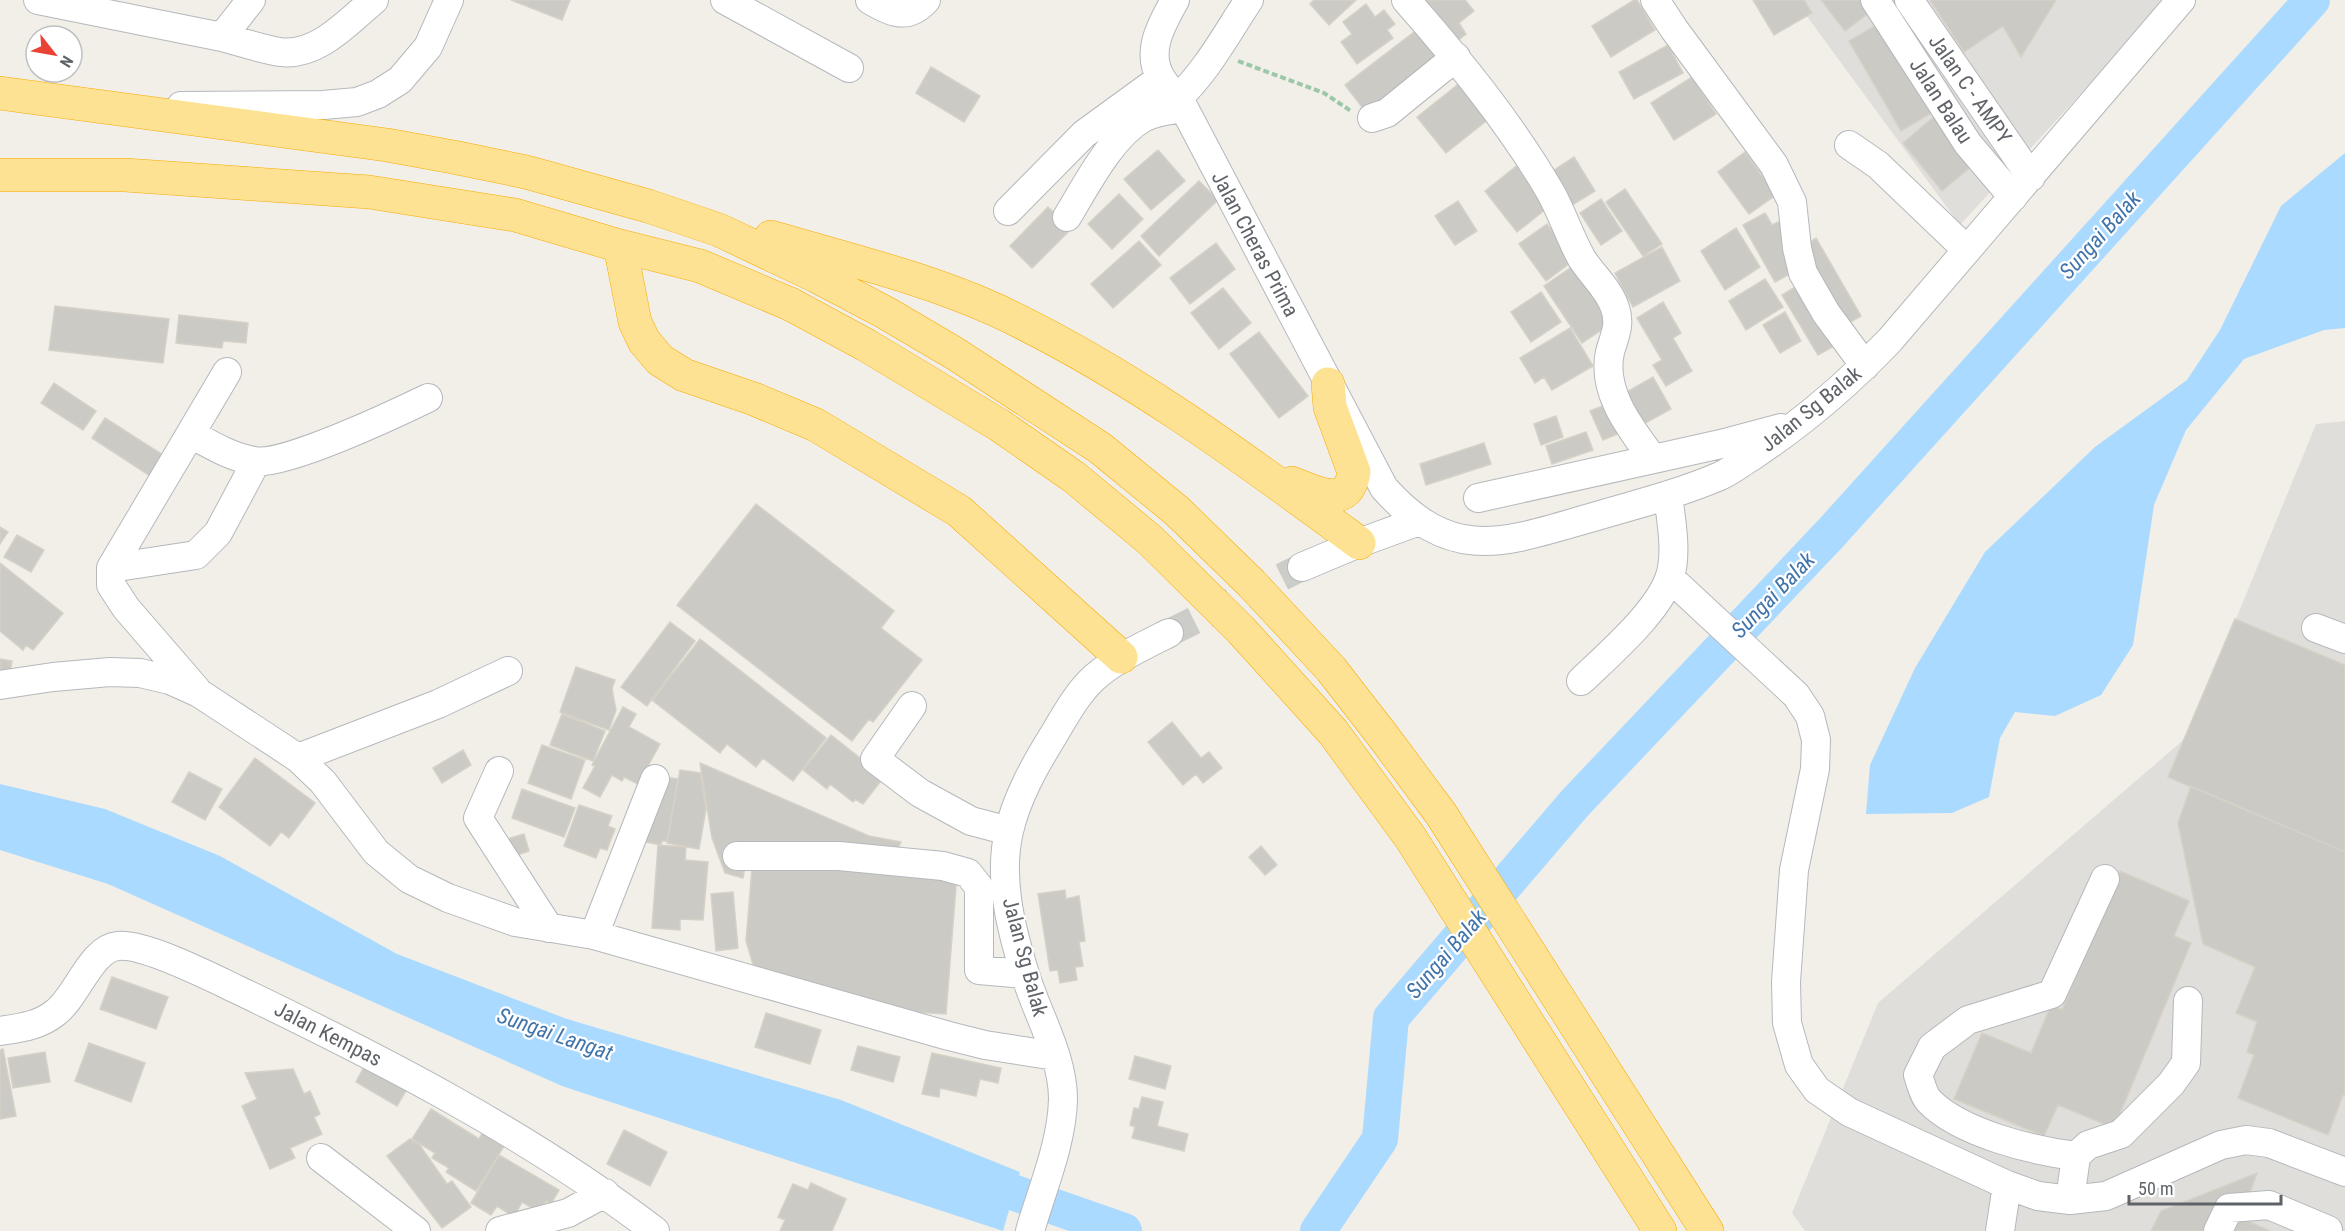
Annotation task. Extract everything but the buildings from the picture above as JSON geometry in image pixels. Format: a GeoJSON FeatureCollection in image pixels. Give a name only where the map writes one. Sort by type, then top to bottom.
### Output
{"type":"FeatureCollection","features":[{"type":"Feature","properties":{"kind":"highway"},"geometry":{"type":"LineString","coordinates":[[0,93],[387,145],[453,156],[526,172],[609,195],[719,230],[816,276],[886,313],[964,359],[1109,455],[1177,511],[1252,584],[1331,669],[1441,814],[1707,1231]]}},
{"type":"Feature","properties":{"kind":"highway"},"geometry":{"type":"LineString","coordinates":[[0,175],[125,176],[369,192],[515,215],[620,246],[700,266],[790,304],[866,345],[999,425],[1074,477],[1150,540],[1241,630],[1333,732],[1410,837],[1660,1231]]}},
{"type":"Feature","properties":{"kind":"highway"},"geometry":{"type":"LineString","coordinates":[[719,230],[780,239],[922,282],[994,309],[1072,348],[1143,390],[1359,543]]}},
{"type":"Feature","properties":{"kind":"highway"},"geometry":{"type":"LineString","coordinates":[[620,246],[635,322],[644,341],[660,360],[684,375],[754,399],[816,425],[959,511],[1122,657]]}},
{"type":"Feature","properties":{"kind":"highway"},"geometry":{"type":"LineString","coordinates":[[1259,470],[1327,497],[1346,491],[1353,482],[1354,472],[1330,407],[1328,384]]}},
{"type":"Feature","properties":{"kind":"street"},"geometry":{"type":"LineString","coordinates":[[38,0],[222,37],[282,52],[312,48],[336,32],[374,0]]}},
{"type":"Feature","properties":{"kind":"street"},"geometry":{"type":"LineString","coordinates":[[222,37],[251,0]]}},
{"type":"Feature","properties":{"kind":"street"},"geometry":{"type":"LineString","coordinates":[[83,105],[250,106],[357,102],[378,94],[400,80],[428,47],[449,0]]}},
{"type":"Feature","properties":{"kind":"street"},"geometry":{"type":"LineString","coordinates":[[725,0],[849,68]]}},
{"type":"Feature","properties":{"kind":"street"},"geometry":{"type":"LineString","coordinates":[[870,0],[887,10],[900,13],[911,12],[926,0]]}},
{"type":"Feature","properties":{"kind":"street","name":"Jalan Cheras Prima"},"geometry":{"type":"LineString","coordinates":[[1175,0],[1160,26],[1153,55],[1384,488],[1402,508],[1419,521]]}},
{"type":"Feature","properties":{"kind":"street"},"geometry":{"type":"LineString","coordinates":[[1008,211],[1084,134],[1189,87],[1249,0]]}},
{"type":"Feature","properties":{"kind":"street"},"geometry":{"type":"LineString","coordinates":[[1406,0],[1456,57],[1531,161],[1552,195],[1583,260],[1606,290],[1616,309],[1618,331],[1610,353],[1608,374],[1614,396],[1653,459]]}},
{"type":"Feature","properties":{"kind":"street"},"geometry":{"type":"LineString","coordinates":[[1655,0],[1774,165],[1792,202],[1797,249],[1803,273],[1826,313],[1865,366]]}},
{"type":"Feature","properties":{"kind":"street","name":"Jalan Balau"},"geometry":{"type":"LineString","coordinates":[[1875,0],[1968,144],[2022,187]]}},
{"type":"Feature","properties":{"kind":"street","name":"Jalan C - AMPY"},"geometry":{"type":"LineString","coordinates":[[1909,0],[2022,187]]}},
{"type":"Feature","properties":{"kind":"street","name":"Jalan Sg Balak"},"geometry":{"type":"LineString","coordinates":[[1419,521],[1434,530],[1458,538],[1484,542],[1518,538],[1668,495],[1722,475],[1765,447],[1865,366],[2022,187],[2181,0]]}},
{"type":"Feature","properties":{"kind":"street"},"geometry":{"type":"LineString","coordinates":[[1372,118],[1387,113],[1456,57]]}},
{"type":"Feature","properties":{"kind":"street"},"geometry":{"type":"LineString","coordinates":[[1067,217],[1099,166],[1127,130],[1144,118],[1161,111],[1174,95]]}},
{"type":"Feature","properties":{"kind":"street"},"geometry":{"type":"LineString","coordinates":[[1849,145],[1878,165],[1967,250]]}},
{"type":"Feature","properties":{"kind":"street"},"geometry":{"type":"LineString","coordinates":[[199,693],[126,608],[111,585],[111,568],[227,372]]}},
{"type":"Feature","properties":{"kind":"street"},"geometry":{"type":"LineString","coordinates":[[191,434],[221,450],[256,462],[279,459],[376,422],[428,398]]}},
{"type":"Feature","properties":{"kind":"street"},"geometry":{"type":"LineString","coordinates":[[1478,498],[1721,444],[1797,423]]}},
{"type":"Feature","properties":{"kind":"street"},"geometry":{"type":"LineString","coordinates":[[111,568],[196,555],[218,533],[256,462]]}},
{"type":"Feature","properties":{"kind":"street"},"geometry":{"type":"LineString","coordinates":[[1359,543],[1375,529],[1382,518],[1385,506],[1384,488]]}},
{"type":"Feature","properties":{"kind":"street"},"geometry":{"type":"LineString","coordinates":[[1581,681],[1647,616],[1670,578],[1674,541],[1668,495]]}},
{"type":"Feature","properties":{"kind":"street"},"geometry":{"type":"LineString","coordinates":[[1302,567],[1419,521]]}},
{"type":"Feature","properties":{"kind":"street"},"geometry":{"type":"LineString","coordinates":[[1670,578],[1796,696],[1810,716],[1816,740],[1815,769],[1794,870],[1786,982],[1787,1023],[1798,1065],[1817,1090],[1850,1112],[2007,1185],[2038,1196],[2070,1200],[2106,1196],[2221,1145],[2246,1140],[2269,1143],[2345,1172]]}},
{"type":"Feature","properties":{"kind":"street"},"geometry":{"type":"LineString","coordinates":[[2316,628],[2345,639]]}},
{"type":"Feature","properties":{"kind":"street","name":"Jalan Sg Balak"},"geometry":{"type":"LineString","coordinates":[[1030,1231],[1056,1145],[1063,1098],[1055,1056],[1025,974],[1009,914],[1006,859],[1009,831],[1020,798],[1034,768],[1074,703],[1094,679],[1122,657],[1169,633]]}},
{"type":"Feature","properties":{"kind":"street"},"geometry":{"type":"LineString","coordinates":[[298,758],[438,704],[508,671]]}},
{"type":"Feature","properties":{"kind":"street"},"geometry":{"type":"LineString","coordinates":[[0,685],[99,673],[140,673],[170,680],[199,693],[298,758],[323,782],[376,852],[409,879],[448,898],[515,922],[594,935],[949,1036],[985,1045],[1055,1056]]}},
{"type":"Feature","properties":{"kind":"street"},"geometry":{"type":"LineString","coordinates":[[912,706],[875,759],[920,793],[971,821],[1009,831]]}},
{"type":"Feature","properties":{"kind":"street"},"geometry":{"type":"LineString","coordinates":[[499,771],[478,818],[549,928]]}},
{"type":"Feature","properties":{"kind":"street"},"geometry":{"type":"LineString","coordinates":[[594,935],[655,779]]}},
{"type":"Feature","properties":{"kind":"street"},"geometry":{"type":"LineString","coordinates":[[737,856],[839,856],[943,866],[968,873],[978,887],[979,969],[1025,974]]}},
{"type":"Feature","properties":{"kind":"street"},"geometry":{"type":"LineString","coordinates":[[2076,1156],[2046,1152],[1956,1122],[1927,1100],[1918,1075],[1932,1047],[1968,1020],[2052,994],[2105,879]]}},
{"type":"Feature","properties":{"kind":"street","name":"Jalan Kempas"},"geometry":{"type":"LineString","coordinates":[[0,1031],[37,1024],[56,1013],[68,1001],[102,952],[117,945],[135,947],[190,967],[322,1030],[432,1087],[605,1193],[655,1231]]}},
{"type":"Feature","properties":{"kind":"street"},"geometry":{"type":"LineString","coordinates":[[2070,1200],[2076,1156],[2088,1145],[2121,1134],[2171,1084],[2186,1063],[2188,1001]]}},
{"type":"Feature","properties":{"kind":"street"},"geometry":{"type":"LineString","coordinates":[[321,1158],[416,1231]]}},
{"type":"Feature","properties":{"kind":"street"},"geometry":{"type":"LineString","coordinates":[[2000,1231],[2007,1185]]}},
{"type":"Feature","properties":{"kind":"street"},"geometry":{"type":"LineString","coordinates":[[500,1231],[568,1213],[605,1193]]}},
{"type":"Feature","properties":{"kind":"street"},"geometry":{"type":"LineString","coordinates":[[2218,1231],[2229,1208],[2269,1205],[2328,1230]]}},
{"type":"Feature","properties":{"kind":"path"},"geometry":{"type":"LineString","coordinates":[[1215,52],[1324,93],[1361,116],[1372,118]]}},
{"type":"Feature","properties":{"kind":"shaded area"},"geometry":{"type":"Polygon","coordinates":[[[1795,0],[2167,0],[1960,225],[1795,0]]]}},
{"type":"Feature","properties":{"kind":"shaded area"},"geometry":{"type":"Polygon","coordinates":[[[2345,421],[2345,1231],[1805,1231],[1792,1213],[1878,1003],[2188,736],[2316,424],[2345,421]]]}},
{"type":"Feature","properties":{"kind":"water"},"geometry":{"type":"Polygon","coordinates":[[[2345,153],[2345,328],[2324,330],[2244,359],[2186,430],[2154,505],[2133,645],[2101,695],[2055,716],[2015,712],[2000,738],[1989,797],[1952,813],[1866,814],[1870,765],[1915,668],[1985,552],[2095,447],[2187,380],[2220,330],[2281,206],[2345,153]]]}},
{"type":"Feature","properties":{"kind":"water"},"geometry":{"type":"Polygon","coordinates":[[[0,784],[105,809],[220,856],[397,954],[567,1019],[841,1100],[1020,1172],[1003,1231],[562,1086],[108,884],[0,850],[0,784]]]}},
{"type":"Feature","properties":{"kind":"waterway","name":"Sungai Balak"},"geometry":{"type":"LineString","coordinates":[[1318,1231],[1380,1139],[1391,1018],[1575,803],[1831,533],[2312,0]]}},
{"type":"Feature","properties":{"kind":"waterway","name":"Sungai Langat"},"geometry":{"type":"LineString","coordinates":[[969,1177],[1124,1231]]}},
{"type":"Feature","properties":{"kind":"tunnel"},"geometry":{"type":"LineString","coordinates":[[1169,633],[1302,567]]}}]}
